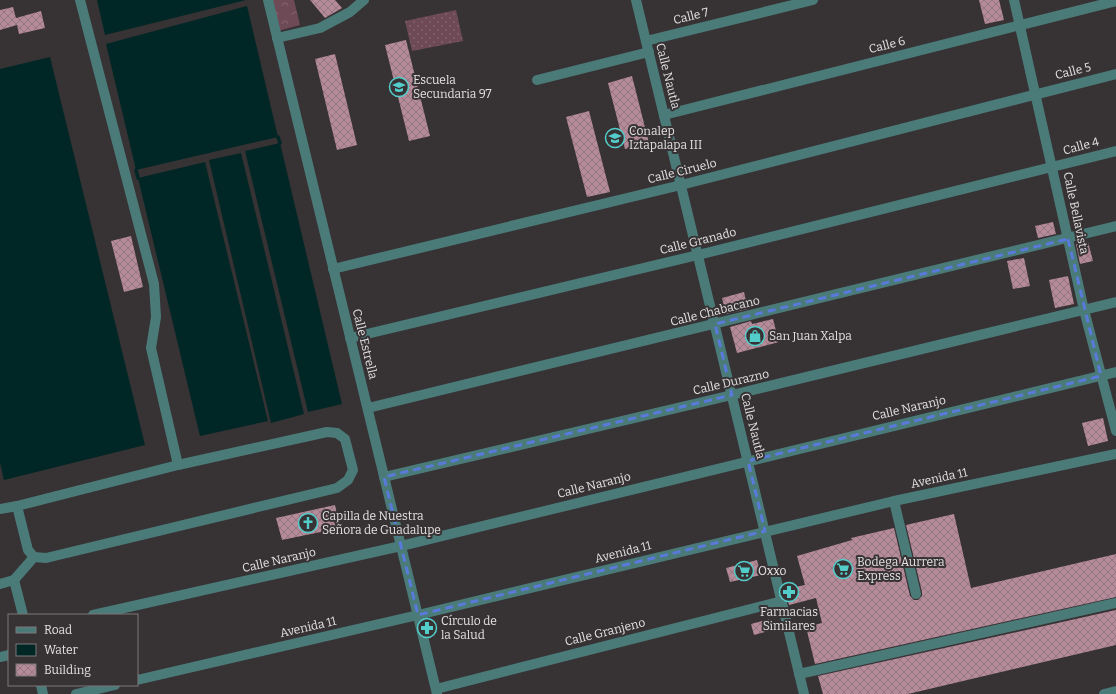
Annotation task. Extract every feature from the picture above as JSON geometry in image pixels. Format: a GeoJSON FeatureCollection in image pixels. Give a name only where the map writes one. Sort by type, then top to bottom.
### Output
{"type":"FeatureCollection","features":[{"type":"Feature","properties":{"kind":"street"},"geometry":{"type":"LineString","coordinates":[[80,0],[154,284],[156,317],[151,348],[178,465]]}},
{"type":"Feature","properties":{"kind":"street","name":"Calle Estrella"},"geometry":{"type":"LineString","coordinates":[[268,0],[436,691]]}},
{"type":"Feature","properties":{"kind":"street"},"geometry":{"type":"LineString","coordinates":[[277,38],[320,28],[350,12],[364,0]]}},
{"type":"Feature","properties":{"kind":"street","name":"Calle Nautla"},"geometry":{"type":"LineString","coordinates":[[636,0],[804,694]]}},
{"type":"Feature","properties":{"kind":"street","name":"Calle 7"},"geometry":{"type":"LineString","coordinates":[[646,41],[813,0]]}},
{"type":"Feature","properties":{"kind":"street","name":"Calle Bellavista"},"geometry":{"type":"LineString","coordinates":[[1014,0],[1084,310],[1116,431]]}},
{"type":"Feature","properties":{"kind":"street","name":"Calle 6"},"geometry":{"type":"LineString","coordinates":[[664,115],[1116,0]]}},
{"type":"Feature","properties":{"kind":"street"},"geometry":{"type":"LineString","coordinates":[[537,80],[649,52]]}},
{"type":"Feature","properties":{"kind":"street","name":"Calle 5"},"geometry":{"type":"LineString","coordinates":[[1036,94],[1116,74]]}},
{"type":"Feature","properties":{"kind":"street","name":"Calle Ciruelo"},"geometry":{"type":"LineString","coordinates":[[333,269],[681,185],[1036,94]]}},
{"type":"Feature","properties":{"kind":"street","name":"Calle 4"},"geometry":{"type":"LineString","coordinates":[[1052,167],[1116,151]]}},
{"type":"Feature","properties":{"kind":"street","name":"Calle Granado"},"geometry":{"type":"LineString","coordinates":[[350,338],[698,255],[1052,167]]}},
{"type":"Feature","properties":{"kind":"street","name":"Calle Chabacano"},"geometry":{"type":"LineString","coordinates":[[368,408],[1068,239],[1116,226]]}},
{"type":"Feature","properties":{"kind":"street","name":"Calle Durazno"},"geometry":{"type":"LineString","coordinates":[[384,476],[732,395],[1116,302]]}},
{"type":"Feature","properties":{"kind":"street","name":"Calle Naranjo"},"geometry":{"type":"LineString","coordinates":[[97,614],[401,546],[1116,372]]}},
{"type":"Feature","properties":{"kind":"street"},"geometry":{"type":"LineString","coordinates":[[0,509],[178,465],[327,432],[337,433],[345,439],[353,470],[348,480],[337,488],[46,558],[34,557],[28,550],[17,506]]}},
{"type":"Feature","properties":{"kind":"street","name":"Avenida 11"},"geometry":{"type":"LineString","coordinates":[[138,680],[418,615],[894,501],[1116,454]]}},
{"type":"Feature","properties":{"kind":"street"},"geometry":{"type":"LineString","coordinates":[[894,501],[916,594]]}},
{"type":"Feature","properties":{"kind":"street"},"geometry":{"type":"LineString","coordinates":[[0,584],[14,580],[34,557]]}},
{"type":"Feature","properties":{"kind":"street"},"geometry":{"type":"LineString","coordinates":[[14,580],[23,614]]}},
{"type":"Feature","properties":{"kind":"street","name":"Calle Granjeno"},"geometry":{"type":"LineString","coordinates":[[436,691],[782,600]]}},
{"type":"Feature","properties":{"kind":"street"},"geometry":{"type":"LineString","coordinates":[[799,674],[1116,603]]}},
{"type":"Feature","properties":{"kind":"street"},"geometry":{"type":"LineString","coordinates":[[76,694],[111,686]]}},
{"type":"Feature","properties":{"kind":"street"},"geometry":{"type":"LineString","coordinates":[[1104,694],[1116,691]]}},
{"type":"Feature","properties":{"kind":"highlighted area"},"geometry":{"type":"Polygon","coordinates":[[[1068,239],[1101,376],[748,461],[765,531],[418,615],[384,477],[732,395],[715,324],[1068,239]]]}},
{"type":"Feature","properties":{"kind":"green space"},"geometry":{"type":"Polygon","coordinates":[[[271,0],[294,0],[300,25],[278,31],[271,0]]]}},
{"type":"Feature","properties":{"kind":"green space"},"geometry":{"type":"Polygon","coordinates":[[[456,10],[463,41],[412,51],[405,21],[456,10]]]}},
{"type":"Feature","properties":{"kind":"water"},"geometry":{"type":"Polygon","coordinates":[[[97,0],[246,0],[105,35],[97,0]]]}},
{"type":"Feature","properties":{"kind":"water"},"geometry":{"type":"Polygon","coordinates":[[[247,6],[278,137],[136,170],[106,44],[247,6]]]}},
{"type":"Feature","properties":{"kind":"water"},"geometry":{"type":"Polygon","coordinates":[[[50,57],[145,445],[4,480],[0,463],[0,69],[50,57]]]}},
{"type":"Feature","properties":{"kind":"water"},"geometry":{"type":"Polygon","coordinates":[[[280,143],[342,404],[308,412],[245,151],[280,143]]]}},
{"type":"Feature","properties":{"kind":"water"},"geometry":{"type":"Polygon","coordinates":[[[241,153],[304,414],[271,423],[209,160],[241,153]]]}},
{"type":"Feature","properties":{"kind":"water"},"geometry":{"type":"Polygon","coordinates":[[[205,162],[268,421],[200,436],[138,178],[205,162]]]}},
{"type":"Feature","properties":{"kind":"building"},"geometry":{"type":"Polygon","coordinates":[[[310,0],[335,0],[342,8],[325,18],[310,0]]]}},
{"type":"Feature","properties":{"kind":"building"},"geometry":{"type":"Polygon","coordinates":[[[979,0],[999,0],[1004,20],[985,24],[979,0]]]}},
{"type":"Feature","properties":{"kind":"building"},"geometry":{"type":"Polygon","coordinates":[[[13,7],[16,18],[41,11],[45,28],[19,34],[17,25],[0,30],[0,10],[13,7]]]}},
{"type":"Feature","properties":{"kind":"building"},"geometry":{"type":"Polygon","coordinates":[[[406,40],[430,136],[409,141],[385,45],[406,40]]]}},
{"type":"Feature","properties":{"kind":"building"},"geometry":{"type":"Polygon","coordinates":[[[335,54],[357,145],[337,150],[315,59],[335,54]]]}},
{"type":"Feature","properties":{"kind":"building"},"geometry":{"type":"Polygon","coordinates":[[[632,76],[649,143],[625,149],[608,83],[632,76]]]}},
{"type":"Feature","properties":{"kind":"building"},"geometry":{"type":"Polygon","coordinates":[[[589,111],[610,192],[587,197],[566,117],[589,111]]]}},
{"type":"Feature","properties":{"kind":"building"},"geometry":{"type":"Polygon","coordinates":[[[1053,222],[1056,234],[1038,238],[1035,226],[1053,222]]]}},
{"type":"Feature","properties":{"kind":"building"},"geometry":{"type":"Polygon","coordinates":[[[131,236],[143,287],[124,292],[111,241],[131,236]]]}},
{"type":"Feature","properties":{"kind":"building"},"geometry":{"type":"Polygon","coordinates":[[[1088,242],[1093,261],[1080,264],[1076,244],[1088,242]]]}},
{"type":"Feature","properties":{"kind":"building"},"geometry":{"type":"Polygon","coordinates":[[[1024,258],[1030,286],[1013,289],[1007,261],[1024,258]]]}},
{"type":"Feature","properties":{"kind":"building"},"geometry":{"type":"Polygon","coordinates":[[[1068,276],[1074,304],[1055,308],[1049,280],[1068,276]]]}},
{"type":"Feature","properties":{"kind":"building"},"geometry":{"type":"Polygon","coordinates":[[[744,292],[748,309],[726,314],[722,298],[744,292]]]}},
{"type":"Feature","properties":{"kind":"building","name":"San Juan Xalpa"},"geometry":{"type":"Polygon","coordinates":[[[773,319],[779,342],[737,353],[730,327],[751,321],[752,324],[773,319]]]}},
{"type":"Feature","properties":{"kind":"building"},"geometry":{"type":"Polygon","coordinates":[[[1103,418],[1108,441],[1088,446],[1082,423],[1103,418]]]}},
{"type":"Feature","properties":{"kind":"building","name":"Capilla de Nuestra Señora de Guadalupe"},"geometry":{"type":"Polygon","coordinates":[[[335,505],[340,528],[282,540],[276,518],[335,505]]]}},
{"type":"Feature","properties":{"kind":"building"},"geometry":{"type":"Polygon","coordinates":[[[954,514],[971,588],[1116,554],[1116,597],[815,664],[806,627],[822,623],[816,598],[789,605],[785,589],[805,585],[797,556],[852,540],[851,538],[894,528],[910,596],[914,600],[918,600],[922,596],[922,592],[906,525],[954,514]]]}},
{"type":"Feature","properties":{"kind":"building","name":"Oxxo"},"geometry":{"type":"Polygon","coordinates":[[[757,560],[761,575],[730,582],[726,568],[757,560]]]}},
{"type":"Feature","properties":{"kind":"building"},"geometry":{"type":"Polygon","coordinates":[[[1116,610],[1116,645],[908,694],[823,694],[818,676],[1116,610]]]}},
{"type":"Feature","properties":{"kind":"building"},"geometry":{"type":"Polygon","coordinates":[[[769,619],[772,630],[754,635],[751,624],[769,619]]]}},
{"type":"Feature","properties":{"kind":"waterway"},"geometry":{"type":"LineString","coordinates":[[278,137],[280,143]]}},
{"type":"Feature","properties":{"kind":"waterway"},"geometry":{"type":"LineString","coordinates":[[136,170],[138,178]]}},
{"type":"Feature","properties":{"kind":"place","name":"Escuela Secundaria 97"},"geometry":{"type":"Point","coordinates":[399,87]}},
{"type":"Feature","properties":{"kind":"place","name":"Conalep Iztapalapa III"},"geometry":{"type":"Point","coordinates":[615,138]}},
{"type":"Feature","properties":{"kind":"place","name":"San Juan Xalpa"},"geometry":{"type":"Point","coordinates":[755,336]}},
{"type":"Feature","properties":{"kind":"place","name":"Capilla de Nuestra Señora de Guadalupe"},"geometry":{"type":"Point","coordinates":[308,523]}},
{"type":"Feature","properties":{"kind":"place","name":"Bodega Aurrera Express"},"geometry":{"type":"Point","coordinates":[843,569]}},
{"type":"Feature","properties":{"kind":"place","name":"Oxxo"},"geometry":{"type":"Point","coordinates":[744,571]}},
{"type":"Feature","properties":{"kind":"place","name":"Farmacias Similares"},"geometry":{"type":"Point","coordinates":[789,592]}},
{"type":"Feature","properties":{"kind":"place","name":"Círculo de la Salud"},"geometry":{"type":"Point","coordinates":[427,628]}}]}
